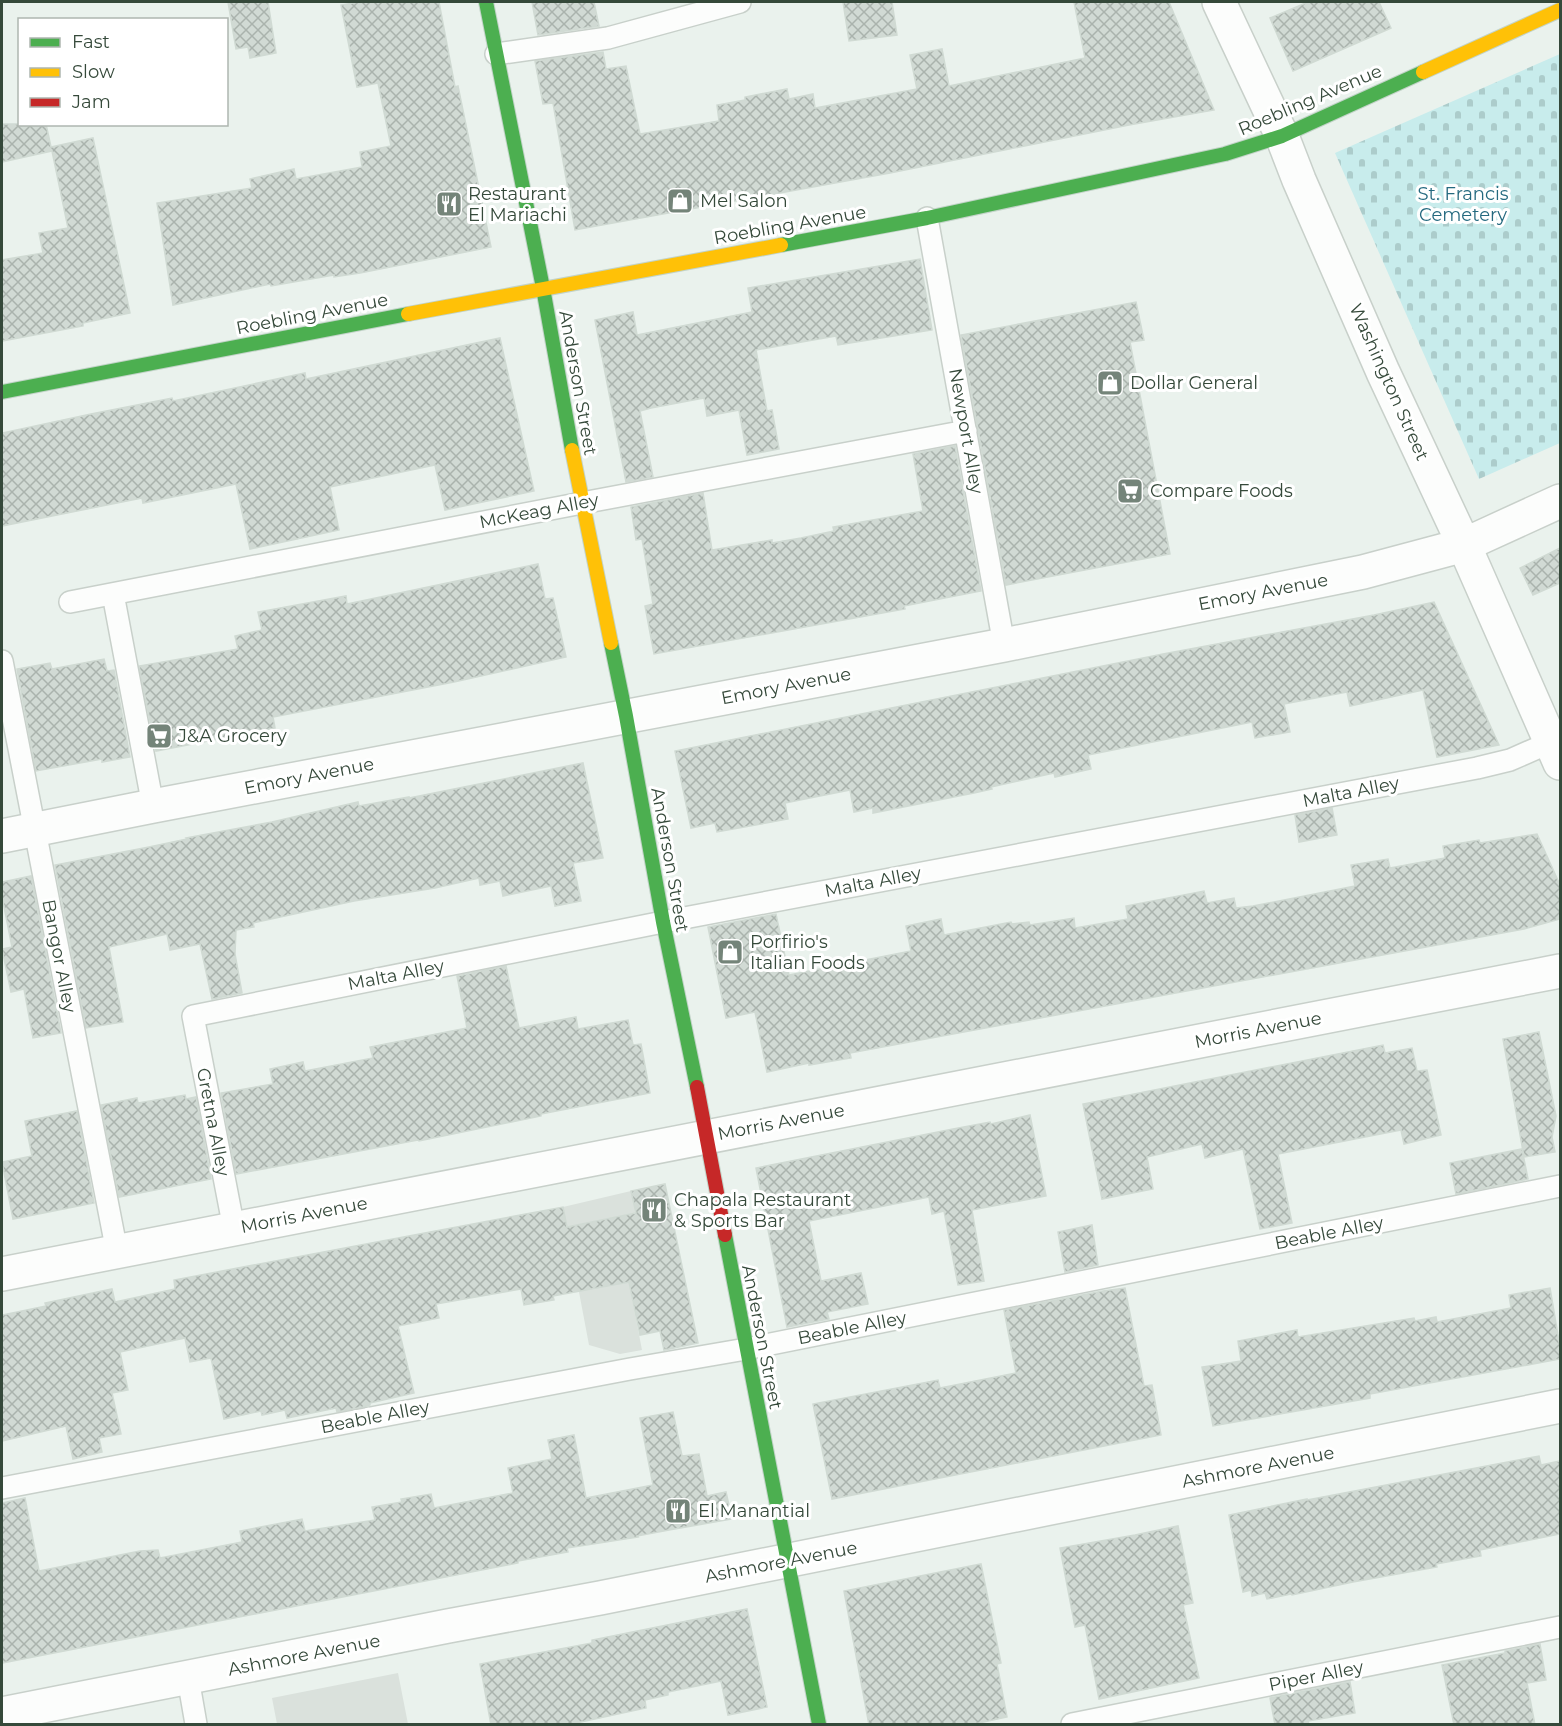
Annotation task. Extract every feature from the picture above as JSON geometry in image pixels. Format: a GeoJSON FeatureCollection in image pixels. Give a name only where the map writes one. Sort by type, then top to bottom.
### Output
{"type":"FeatureCollection","features":[{"type":"Feature","properties":{"kind":"street","name":"Anderson Street"},"geometry":{"type":"LineString","coordinates":[[486,2],[543,288],[582,503],[626,716],[663,922],[707,1136],[819,1725]]}},
{"type":"Feature","properties":{"kind":"street","name":"Washington Street"},"geometry":{"type":"LineString","coordinates":[[1219,2],[1282,136],[1383,372],[1464,545],[1556,753]]}},
{"type":"Feature","properties":{"kind":"street","name":"Roebling Avenue"},"geometry":{"type":"LineString","coordinates":[[2,392],[543,288],[927,218],[1225,154],[1282,136],[1560,10]]}},
{"type":"Feature","properties":{"kind":"street","name":"Emory Avenue"},"geometry":{"type":"LineString","coordinates":[[2,836],[1004,645],[1363,572],[1464,545],[1560,501]]}},
{"type":"Feature","properties":{"kind":"street","name":"Morris Avenue"},"geometry":{"type":"LineString","coordinates":[[2,1274],[1560,971]]}},
{"type":"Feature","properties":{"kind":"street","name":"Ashmore Avenue"},"geometry":{"type":"LineString","coordinates":[[2,1714],[600,1598],[1560,1406]]}},
{"type":"Feature","properties":{"kind":"lane"},"geometry":{"type":"LineString","coordinates":[[496,54],[608,38],[740,2]]}},
{"type":"Feature","properties":{"kind":"lane","name":"Newport Alley"},"geometry":{"type":"LineString","coordinates":[[927,218],[1004,645]]}},
{"type":"Feature","properties":{"kind":"lane","name":"McKeag Alley"},"geometry":{"type":"LineString","coordinates":[[70,602],[966,431]]}},
{"type":"Feature","properties":{"kind":"lane"},"geometry":{"type":"LineString","coordinates":[[113,594],[153,806]]}},
{"type":"Feature","properties":{"kind":"lane","name":"Bangor Alley"},"geometry":{"type":"LineString","coordinates":[[2,661],[5,691],[35,830],[117,1252]]}},
{"type":"Feature","properties":{"kind":"lane","name":"Malta Alley"},"geometry":{"type":"LineString","coordinates":[[193,1016],[663,922],[1556,753]]}},
{"type":"Feature","properties":{"kind":"lane","name":"Gretna Alley"},"geometry":{"type":"LineString","coordinates":[[193,1016],[234,1229]]}},
{"type":"Feature","properties":{"kind":"lane","name":"Beable Alley"},"geometry":{"type":"LineString","coordinates":[[2,1488],[746,1349],[1560,1186]]}},
{"type":"Feature","properties":{"kind":"lane","name":"Piper Alley"},"geometry":{"type":"LineString","coordinates":[[1072,1725],[1560,1627]]}},
{"type":"Feature","properties":{"kind":"lane"},"geometry":{"type":"LineString","coordinates":[[188,1678],[196,1725]]}},
{"type":"Feature","properties":{"kind":"green space","name":"St. Francis Cemetery"},"geometry":{"type":"Polygon","coordinates":[[[1560,54],[1560,443],[1479,479],[1335,153],[1560,54]]]}},
{"type":"Feature","properties":{"kind":"shaded area"},"geometry":{"type":"Polygon","coordinates":[[[631,1191],[636,1213],[616,1217],[642,1350],[620,1354],[589,1345],[563,1207],[631,1191]]]}},
{"type":"Feature","properties":{"kind":"shaded area"},"geometry":{"type":"Polygon","coordinates":[[[398,1673],[408,1724],[277,1724],[272,1698],[398,1673]]]}},
{"type":"Feature","properties":{"kind":"building"},"geometry":{"type":"Polygon","coordinates":[[[228,2],[268,2],[276,53],[250,58],[248,47],[236,49],[228,2]]]}},
{"type":"Feature","properties":{"kind":"building"},"geometry":{"type":"Polygon","coordinates":[[[359,2],[439,2],[455,87],[458,86],[491,247],[360,273],[271,286],[270,284],[173,305],[157,203],[252,188],[250,179],[294,169],[296,179],[362,167],[360,152],[391,146],[378,83],[357,87],[341,5],[359,2]]]}},
{"type":"Feature","properties":{"kind":"building"},"geometry":{"type":"Polygon","coordinates":[[[532,2],[594,2],[599,26],[538,35],[532,2]]]}},
{"type":"Feature","properties":{"kind":"building"},"geometry":{"type":"Polygon","coordinates":[[[843,2],[892,2],[897,35],[849,41],[843,2]]]}},
{"type":"Feature","properties":{"kind":"building"},"geometry":{"type":"Polygon","coordinates":[[[1074,2],[1169,2],[1214,110],[890,173],[575,230],[553,103],[543,104],[535,61],[603,52],[606,69],[626,66],[640,134],[719,121],[717,105],[787,89],[789,99],[813,94],[815,108],[917,89],[910,55],[942,49],[949,86],[1085,58],[1074,2]]]}},
{"type":"Feature","properties":{"kind":"building"},"geometry":{"type":"Polygon","coordinates":[[[1308,2],[1379,2],[1391,28],[1293,71],[1270,18],[1308,2]]]}},
{"type":"Feature","properties":{"kind":"building"},"geometry":{"type":"Polygon","coordinates":[[[2,124],[46,126],[51,147],[93,138],[130,313],[83,323],[83,326],[2,341],[2,260],[43,253],[39,233],[68,228],[52,151],[2,162],[2,124]]]}},
{"type":"Feature","properties":{"kind":"building"},"geometry":{"type":"Polygon","coordinates":[[[920,259],[932,330],[838,345],[836,336],[756,350],[767,411],[772,410],[779,449],[747,455],[739,410],[707,416],[704,398],[651,408],[640,411],[653,477],[626,482],[595,320],[633,312],[637,335],[752,312],[748,288],[920,259]]]}},
{"type":"Feature","properties":{"kind":"building"},"geometry":{"type":"Polygon","coordinates":[[[1136,302],[1144,340],[1130,342],[1170,554],[1006,585],[961,335],[1136,302]]]}},
{"type":"Feature","properties":{"kind":"building"},"geometry":{"type":"Polygon","coordinates":[[[500,338],[534,491],[445,510],[435,465],[330,487],[339,530],[250,549],[236,484],[143,503],[142,498],[2,526],[2,433],[172,398],[173,401],[305,373],[306,379],[500,338]]]}},
{"type":"Feature","properties":{"kind":"building"},"geometry":{"type":"Polygon","coordinates":[[[955,446],[981,591],[904,606],[905,609],[654,654],[645,606],[653,604],[642,539],[636,540],[631,507],[703,493],[712,550],[772,540],[772,543],[801,538],[834,531],[833,527],[923,511],[913,454],[955,446]]]}},
{"type":"Feature","properties":{"kind":"building"},"geometry":{"type":"Polygon","coordinates":[[[1560,548],[1560,583],[1533,595],[1520,568],[1560,548]]]}},
{"type":"Feature","properties":{"kind":"building"},"geometry":{"type":"Polygon","coordinates":[[[538,564],[545,599],[553,598],[566,657],[454,682],[273,717],[275,728],[156,751],[139,666],[238,649],[235,636],[262,630],[258,612],[346,596],[347,604],[538,564]]]}},
{"type":"Feature","properties":{"kind":"building"},"geometry":{"type":"Polygon","coordinates":[[[1434,602],[1499,745],[1437,757],[1423,690],[1350,706],[1347,692],[1284,704],[1290,732],[1255,738],[1252,722],[1088,755],[1091,769],[1055,777],[1054,773],[974,793],[873,813],[873,808],[854,812],[850,790],[785,803],[788,819],[717,832],[715,823],[691,828],[675,751],[1434,602]]]}},
{"type":"Feature","properties":{"kind":"building"},"geometry":{"type":"Polygon","coordinates":[[[104,659],[107,671],[114,670],[130,757],[102,762],[102,759],[36,771],[17,669],[50,663],[52,669],[104,659]]]}},
{"type":"Feature","properties":{"kind":"building"},"geometry":{"type":"Polygon","coordinates":[[[583,763],[603,858],[573,863],[581,901],[555,906],[551,886],[503,896],[500,881],[480,885],[479,878],[435,888],[354,901],[253,923],[254,927],[236,930],[235,954],[242,993],[212,999],[200,944],[170,950],[167,934],[109,947],[123,1022],[86,1028],[55,865],[272,822],[358,802],[359,806],[409,798],[583,763]]]}},
{"type":"Feature","properties":{"kind":"building"},"geometry":{"type":"Polygon","coordinates":[[[1332,808],[1337,835],[1299,842],[1295,815],[1332,808]]]}},
{"type":"Feature","properties":{"kind":"building"},"geometry":{"type":"Polygon","coordinates":[[[1537,834],[1560,885],[1560,919],[1524,929],[850,1053],[851,1058],[809,1065],[809,1063],[767,1072],[755,1012],[726,1018],[708,927],[776,914],[789,975],[911,951],[906,926],[941,919],[944,935],[1011,922],[1012,924],[1029,922],[1030,925],[1074,918],[1075,928],[1128,919],[1126,906],[1204,891],[1207,903],[1234,898],[1236,908],[1253,906],[1355,886],[1351,865],[1388,859],[1390,868],[1445,858],[1443,846],[1537,834]]]}},
{"type":"Feature","properties":{"kind":"building"},"geometry":{"type":"Polygon","coordinates":[[[31,876],[61,1033],[33,1038],[24,989],[11,992],[2,949],[12,947],[2,897],[2,882],[31,876]]]}},
{"type":"Feature","properties":{"kind":"building"},"geometry":{"type":"Polygon","coordinates":[[[506,966],[519,1028],[576,1017],[578,1029],[628,1020],[633,1045],[641,1044],[650,1093],[419,1141],[236,1174],[221,1093],[273,1084],[270,1069],[303,1062],[305,1071],[373,1058],[370,1047],[467,1028],[457,976],[506,966]]]}},
{"type":"Feature","properties":{"kind":"building"},"geometry":{"type":"Polygon","coordinates":[[[1539,1032],[1556,1116],[1552,1137],[1555,1152],[1524,1157],[1503,1039],[1539,1032]]]}},
{"type":"Feature","properties":{"kind":"building"},"geometry":{"type":"Polygon","coordinates":[[[1383,1045],[1385,1053],[1412,1048],[1417,1071],[1427,1070],[1441,1135],[1404,1144],[1401,1130],[1278,1154],[1292,1223],[1260,1229],[1243,1149],[1205,1158],[1202,1144],[1147,1157],[1153,1189],[1102,1199],[1083,1104],[1383,1045]]]}},
{"type":"Feature","properties":{"kind":"building"},"geometry":{"type":"Polygon","coordinates":[[[185,1095],[186,1099],[196,1097],[211,1179],[119,1197],[101,1105],[137,1098],[138,1103],[185,1095]]]}},
{"type":"Feature","properties":{"kind":"building"},"geometry":{"type":"Polygon","coordinates":[[[77,1111],[94,1203],[13,1219],[2,1162],[32,1156],[25,1121],[77,1111]]]}},
{"type":"Feature","properties":{"kind":"building"},"geometry":{"type":"Polygon","coordinates":[[[1030,1115],[1046,1196],[972,1210],[984,1281],[958,1285],[944,1211],[932,1214],[929,1197],[809,1221],[821,1281],[861,1273],[868,1304],[827,1312],[829,1319],[787,1327],[756,1168],[1030,1115]]]}},
{"type":"Feature","properties":{"kind":"building"},"geometry":{"type":"Polygon","coordinates":[[[1522,1149],[1528,1179],[1456,1194],[1450,1163],[1522,1149]]]}},
{"type":"Feature","properties":{"kind":"building"},"geometry":{"type":"Polygon","coordinates":[[[665,1184],[698,1343],[664,1350],[660,1331],[640,1335],[629,1282],[553,1296],[554,1300],[524,1305],[521,1289],[436,1304],[439,1318],[398,1326],[414,1393],[337,1412],[336,1408],[287,1418],[285,1410],[262,1415],[261,1411],[224,1419],[211,1358],[190,1362],[185,1338],[120,1352],[128,1390],[112,1393],[121,1434],[99,1438],[102,1452],[73,1459],[66,1426],[2,1441],[2,1315],[112,1289],[115,1302],[175,1289],[174,1280],[563,1207],[567,1227],[636,1213],[631,1191],[665,1184]]]}},
{"type":"Feature","properties":{"kind":"building"},"geometry":{"type":"Polygon","coordinates":[[[1092,1225],[1098,1265],[1065,1272],[1058,1232],[1092,1225]]]}},
{"type":"Feature","properties":{"kind":"building"},"geometry":{"type":"Polygon","coordinates":[[[1125,1288],[1144,1386],[1152,1385],[1161,1435],[832,1499],[813,1404],[938,1380],[940,1388],[1016,1373],[1004,1310],[1125,1288]]]}},
{"type":"Feature","properties":{"kind":"building"},"geometry":{"type":"Polygon","coordinates":[[[1550,1288],[1560,1359],[1370,1394],[1370,1398],[1213,1426],[1202,1367],[1241,1361],[1238,1341],[1297,1330],[1298,1337],[1414,1318],[1415,1321],[1436,1317],[1437,1322],[1511,1308],[1509,1295],[1550,1288]]]}},
{"type":"Feature","properties":{"kind":"building"},"geometry":{"type":"Polygon","coordinates":[[[673,1412],[682,1456],[699,1454],[707,1496],[726,1492],[732,1519],[567,1548],[568,1552],[518,1561],[518,1563],[2,1663],[2,1503],[25,1498],[39,1571],[140,1551],[158,1550],[160,1558],[242,1542],[240,1531],[302,1519],[305,1531],[375,1520],[372,1507],[402,1502],[401,1499],[431,1494],[434,1508],[513,1493],[508,1468],[552,1459],[548,1440],[574,1435],[586,1498],[653,1485],[640,1418],[673,1412]]]}},
{"type":"Feature","properties":{"kind":"building"},"geometry":{"type":"Polygon","coordinates":[[[1539,1456],[1541,1465],[1560,1461],[1560,1534],[1480,1550],[1481,1556],[1436,1564],[1437,1567],[1292,1595],[1267,1599],[1265,1593],[1252,1596],[1251,1590],[1243,1592],[1229,1515],[1539,1456]]]}},
{"type":"Feature","properties":{"kind":"building"},"geometry":{"type":"Polygon","coordinates":[[[1178,1526],[1193,1603],[1183,1605],[1199,1678],[1099,1699],[1085,1625],[1075,1627],[1060,1548],[1178,1526]]]}},
{"type":"Feature","properties":{"kind":"building"},"geometry":{"type":"Polygon","coordinates":[[[981,1564],[1001,1663],[997,1664],[1007,1717],[970,1725],[869,1725],[844,1591],[981,1564]]]}},
{"type":"Feature","properties":{"kind":"building"},"geometry":{"type":"Polygon","coordinates":[[[747,1609],[767,1707],[728,1715],[721,1681],[668,1692],[668,1695],[645,1700],[646,1708],[567,1725],[491,1725],[480,1664],[592,1643],[592,1640],[747,1609]]]}},
{"type":"Feature","properties":{"kind":"building"},"geometry":{"type":"Polygon","coordinates":[[[1540,1644],[1546,1680],[1527,1683],[1535,1725],[1454,1725],[1442,1665],[1540,1644]]]}},
{"type":"Feature","properties":{"kind":"building"},"geometry":{"type":"Polygon","coordinates":[[[1350,1682],[1355,1713],[1308,1721],[1309,1725],[1275,1725],[1270,1698],[1350,1682]]]}},
{"type":"Feature","properties":{"kind":"traffic: fast"},"geometry":{"type":"LineString","coordinates":[[486,2],[543,288],[572,450]]}},
{"type":"Feature","properties":{"kind":"traffic: fast"},"geometry":{"type":"LineString","coordinates":[[781,245],[927,218],[1225,154],[1282,136],[1423,72]]}},
{"type":"Feature","properties":{"kind":"traffic: fast"},"geometry":{"type":"LineString","coordinates":[[2,392],[408,314]]}},
{"type":"Feature","properties":{"kind":"traffic: fast"},"geometry":{"type":"LineString","coordinates":[[611,643],[663,922],[697,1087]]}},
{"type":"Feature","properties":{"kind":"traffic: fast"},"geometry":{"type":"LineString","coordinates":[[725,1235],[819,1724]]}},
{"type":"Feature","properties":{"kind":"traffic: slow"},"geometry":{"type":"LineString","coordinates":[[1423,72],[1560,10]]}},
{"type":"Feature","properties":{"kind":"traffic: slow"},"geometry":{"type":"LineString","coordinates":[[408,314],[781,245]]}},
{"type":"Feature","properties":{"kind":"traffic: slow"},"geometry":{"type":"LineString","coordinates":[[572,450],[611,643]]}},
{"type":"Feature","properties":{"kind":"traffic: jam"},"geometry":{"type":"LineString","coordinates":[[697,1087],[725,1235]]}},
{"type":"Feature","properties":{"kind":"place","name":"Mel Salon"},"geometry":{"type":"Point","coordinates":[680,201]}},
{"type":"Feature","properties":{"kind":"place","name":"Restaurant El Mariachi"},"geometry":{"type":"Point","coordinates":[449,204]}},
{"type":"Feature","properties":{"kind":"place","name":"Dollar General"},"geometry":{"type":"Point","coordinates":[1110,383]}},
{"type":"Feature","properties":{"kind":"place","name":"Compare Foods"},"geometry":{"type":"Point","coordinates":[1130,491]}},
{"type":"Feature","properties":{"kind":"place","name":"J&A Grocery"},"geometry":{"type":"Point","coordinates":[159,736]}},
{"type":"Feature","properties":{"kind":"place","name":"Porfirio's Italian Foods"},"geometry":{"type":"Point","coordinates":[730,952]}},
{"type":"Feature","properties":{"kind":"place","name":"Chapala Restaurant & Sports Bar"},"geometry":{"type":"Point","coordinates":[654,1210]}},
{"type":"Feature","properties":{"kind":"place","name":"El Manantial"},"geometry":{"type":"Point","coordinates":[678,1511]}}]}
